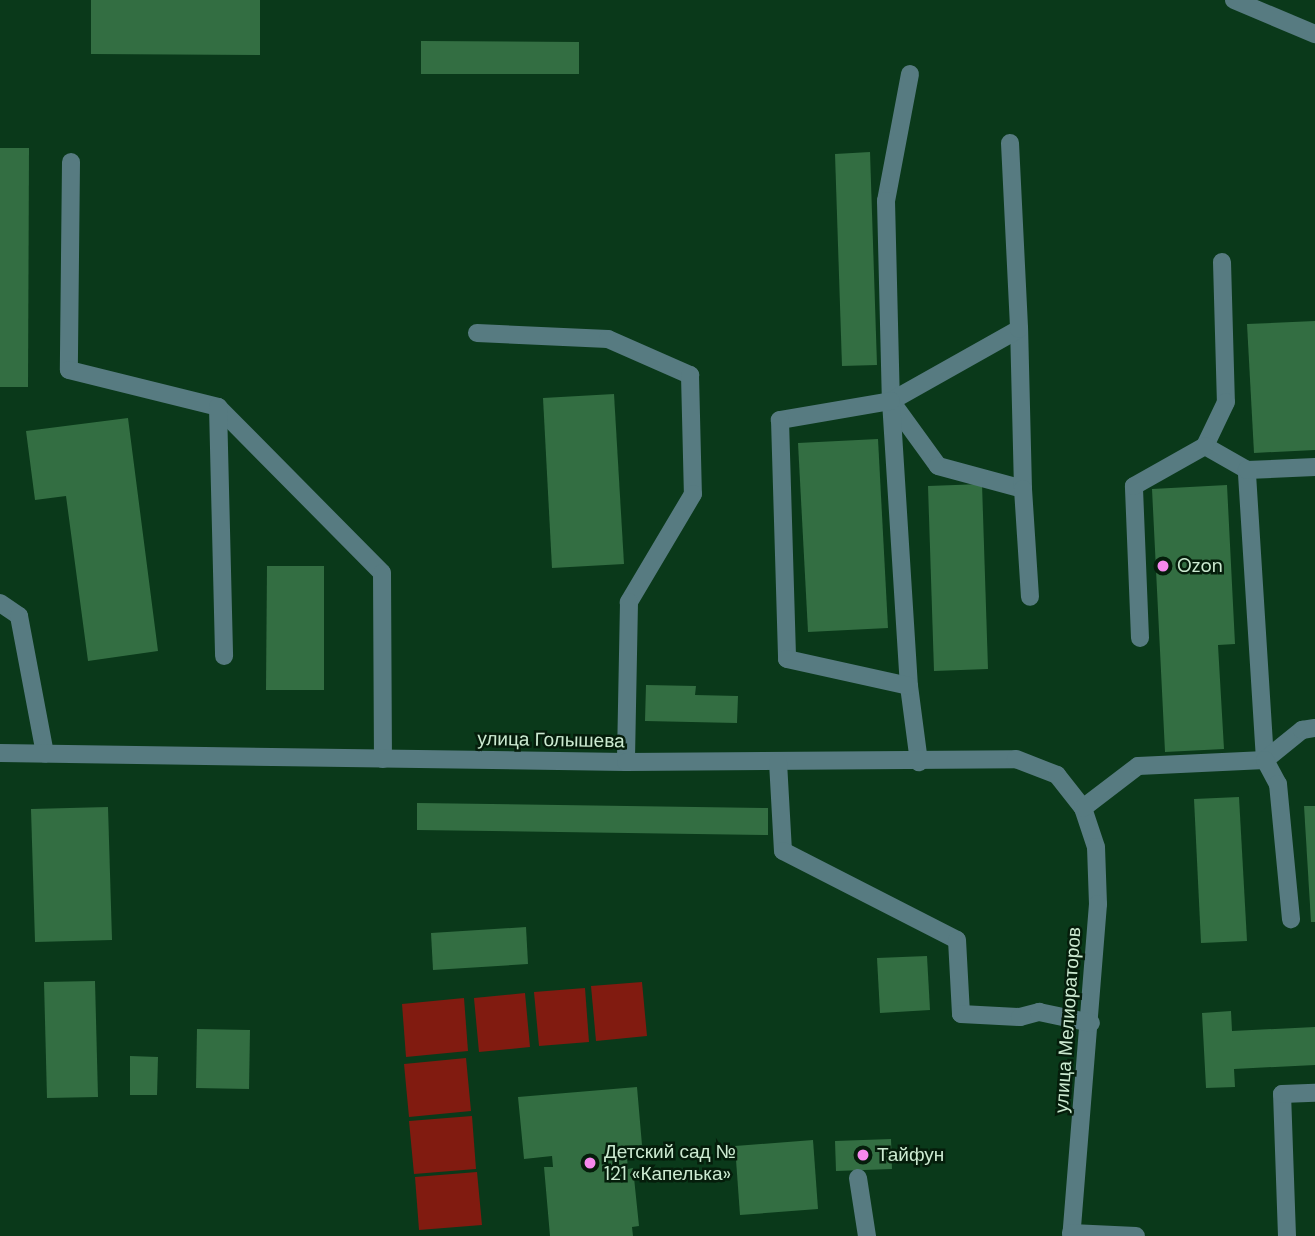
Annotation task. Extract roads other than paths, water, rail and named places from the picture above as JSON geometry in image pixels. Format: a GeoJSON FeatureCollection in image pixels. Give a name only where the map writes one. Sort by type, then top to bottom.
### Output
{"type":"FeatureCollection","features":[{"type":"Feature","properties":{"kind":"street"},"geometry":{"type":"LineString","coordinates":[[1234,0],[1315,34]]}},
{"type":"Feature","properties":{"kind":"street"},"geometry":{"type":"LineString","coordinates":[[910,74],[886,201],[891,401],[909,686],[919,762]]}},
{"type":"Feature","properties":{"kind":"street"},"geometry":{"type":"LineString","coordinates":[[1010,142],[1023,489],[1030,597]]}},
{"type":"Feature","properties":{"kind":"street"},"geometry":{"type":"LineString","coordinates":[[71,162],[69,370],[218,407],[382,573],[383,759]]}},
{"type":"Feature","properties":{"kind":"street"},"geometry":{"type":"LineString","coordinates":[[1140,638],[1134,486],[1205,446],[1226,402],[1222,262]]}},
{"type":"Feature","properties":{"kind":"street"},"geometry":{"type":"LineString","coordinates":[[909,686],[787,659],[780,420],[891,401],[1019,328]]}},
{"type":"Feature","properties":{"kind":"street"},"geometry":{"type":"LineString","coordinates":[[477,333],[608,339],[690,375],[693,494],[629,602],[626,762]]}},
{"type":"Feature","properties":{"kind":"street"},"geometry":{"type":"LineString","coordinates":[[891,401],[938,466],[1023,489]]}},
{"type":"Feature","properties":{"kind":"street"},"geometry":{"type":"LineString","coordinates":[[218,407],[224,656]]}},
{"type":"Feature","properties":{"kind":"street"},"geometry":{"type":"LineString","coordinates":[[1205,446],[1247,470],[1315,467]]}},
{"type":"Feature","properties":{"kind":"street"},"geometry":{"type":"LineString","coordinates":[[1247,470],[1265,760],[1278,784],[1291,919]]}},
{"type":"Feature","properties":{"kind":"street"},"geometry":{"type":"LineString","coordinates":[[0,603],[19,616],[45,754]]}},
{"type":"Feature","properties":{"kind":"street"},"geometry":{"type":"LineString","coordinates":[[1083,808],[1138,766],[1265,760],[1301,730],[1315,728]]}},
{"type":"Feature","properties":{"kind":"street","name":"улица Голышева"},"geometry":{"type":"LineString","coordinates":[[0,753],[626,762],[919,762],[1016,759],[1057,775],[1083,808]]}},
{"type":"Feature","properties":{"kind":"street"},"geometry":{"type":"LineString","coordinates":[[778,762],[783,851],[957,940],[961,1014],[1020,1017],[1039,1012],[1091,1023]]}},
{"type":"Feature","properties":{"kind":"street","name":"улица Мелиораторов"},"geometry":{"type":"LineString","coordinates":[[1071,1234],[1091,1023],[1098,904],[1096,847],[1083,808]]}},
{"type":"Feature","properties":{"kind":"street"},"geometry":{"type":"LineString","coordinates":[[1287,1236],[1282,1094],[1315,1093]]}},
{"type":"Feature","properties":{"kind":"street"},"geometry":{"type":"LineString","coordinates":[[858,1178],[867,1236]]}},
{"type":"Feature","properties":{"kind":"street"},"geometry":{"type":"LineString","coordinates":[[1071,1234],[1136,1236]]}},
{"type":"Feature","properties":{"kind":"place","name":"Ozon"},"geometry":{"type":"Point","coordinates":[1163,566]}},
{"type":"Feature","properties":{"kind":"place","name":"Тайфун"},"geometry":{"type":"Point","coordinates":[863,1155]}},
{"type":"Feature","properties":{"kind":"place","name":"Детский сад № 121 «Капелька»"},"geometry":{"type":"Point","coordinates":[590,1163]}}]}
